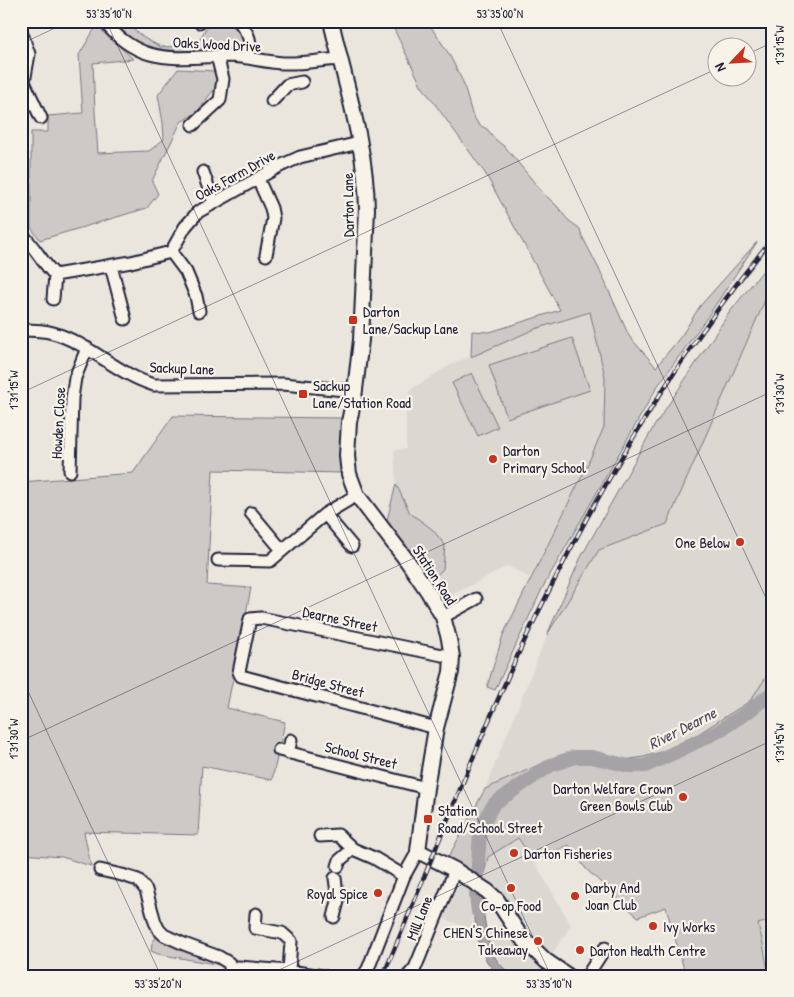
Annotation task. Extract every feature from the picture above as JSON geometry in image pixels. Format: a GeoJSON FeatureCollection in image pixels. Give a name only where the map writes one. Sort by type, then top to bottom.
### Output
{"type":"FeatureCollection","features":[{"type":"Feature","properties":{"kind":"main road","name":"Darton Lane"},"geometry":{"type":"LineString","coordinates":[[331,21],[365,172],[367,209],[361,340],[355,391]]}},
{"type":"Feature","properties":{"kind":"main road","name":"Station Road"},"geometry":{"type":"LineString","coordinates":[[355,391],[349,422],[347,456],[349,474],[357,495],[408,562],[443,617],[452,657],[436,728],[418,851]]}},
{"type":"Feature","properties":{"kind":"main road"},"geometry":{"type":"LineString","coordinates":[[418,851],[455,870],[484,889],[497,900],[521,937],[546,961],[568,976]]}},
{"type":"Feature","properties":{"kind":"street"},"geometry":{"type":"LineString","coordinates":[[239,21],[247,32],[250,41],[247,58]]}},
{"type":"Feature","properties":{"kind":"street","name":"Oaks Wood Drive"},"geometry":{"type":"LineString","coordinates":[[108,23],[122,40],[150,54],[183,57],[231,56],[284,63],[340,59]]}},
{"type":"Feature","properties":{"kind":"street"},"geometry":{"type":"LineString","coordinates":[[21,31],[29,54],[23,83],[41,118]]}},
{"type":"Feature","properties":{"kind":"street"},"geometry":{"type":"LineString","coordinates":[[194,125],[220,100],[223,79],[217,56]]}},
{"type":"Feature","properties":{"kind":"street"},"geometry":{"type":"LineString","coordinates":[[284,63],[284,72],[288,85]]}},
{"type":"Feature","properties":{"kind":"street"},"geometry":{"type":"LineString","coordinates":[[272,101],[288,85],[302,82]]}},
{"type":"Feature","properties":{"kind":"street","name":"Oaks Farm Drive"},"geometry":{"type":"LineString","coordinates":[[171,252],[185,227],[198,212],[278,167],[300,157],[359,142]]}},
{"type":"Feature","properties":{"kind":"street"},"geometry":{"type":"LineString","coordinates":[[203,172],[214,203]]}},
{"type":"Feature","properties":{"kind":"street"},"geometry":{"type":"LineString","coordinates":[[258,179],[271,208],[273,218],[266,255]]}},
{"type":"Feature","properties":{"kind":"street"},"geometry":{"type":"LineString","coordinates":[[21,233],[55,275],[53,299]]}},
{"type":"Feature","properties":{"kind":"street"},"geometry":{"type":"LineString","coordinates":[[55,275],[111,266],[171,252],[186,272],[196,296],[199,311]]}},
{"type":"Feature","properties":{"kind":"street"},"geometry":{"type":"LineString","coordinates":[[111,266],[125,319]]}},
{"type":"Feature","properties":{"kind":"street","name":"Sackup Lane"},"geometry":{"type":"LineString","coordinates":[[21,330],[51,332],[67,338],[142,381],[154,385],[283,384],[355,391]]}},
{"type":"Feature","properties":{"kind":"street","name":"Howden Close"},"geometry":{"type":"LineString","coordinates":[[70,471],[72,398],[75,378],[87,348]]}},
{"type":"Feature","properties":{"kind":"street"},"geometry":{"type":"LineString","coordinates":[[218,560],[270,560],[325,514],[357,495]]}},
{"type":"Feature","properties":{"kind":"street"},"geometry":{"type":"LineString","coordinates":[[251,513],[282,550]]}},
{"type":"Feature","properties":{"kind":"street"},"geometry":{"type":"LineString","coordinates":[[325,514],[352,546]]}},
{"type":"Feature","properties":{"kind":"street"},"geometry":{"type":"LineString","coordinates":[[443,617],[476,599]]}},
{"type":"Feature","properties":{"kind":"street","name":"Dearne Street"},"geometry":{"type":"LineString","coordinates":[[245,648],[250,619],[261,618],[452,657]]}},
{"type":"Feature","properties":{"kind":"street","name":"Bridge Street"},"geometry":{"type":"LineString","coordinates":[[245,648],[239,672],[241,676],[436,728]]}},
{"type":"Feature","properties":{"kind":"street","name":"School Street"},"geometry":{"type":"LineString","coordinates":[[291,740],[283,752],[426,788]]}},
{"type":"Feature","properties":{"kind":"street"},"geometry":{"type":"LineString","coordinates":[[320,836],[338,836],[352,849],[374,858],[404,876]]}},
{"type":"Feature","properties":{"kind":"street"},"geometry":{"type":"LineString","coordinates":[[338,866],[340,860],[352,849]]}},
{"type":"Feature","properties":{"kind":"street","name":"Station Road"},"geometry":{"type":"LineString","coordinates":[[366,972],[404,876],[418,851]]}},
{"type":"Feature","properties":{"kind":"street"},"geometry":{"type":"LineString","coordinates":[[100,870],[138,880],[146,890],[159,930],[164,935],[230,963],[232,974]]}},
{"type":"Feature","properties":{"kind":"street","name":"Mill Lane"},"geometry":{"type":"LineString","coordinates":[[408,976],[415,968],[455,870]]}},
{"type":"Feature","properties":{"kind":"street"},"geometry":{"type":"LineString","coordinates":[[334,878],[338,902],[334,917]]}},
{"type":"Feature","properties":{"kind":"street"},"geometry":{"type":"LineString","coordinates":[[256,914],[255,928],[282,933],[292,941],[289,971]]}},
{"type":"Feature","properties":{"kind":"street"},"geometry":{"type":"LineString","coordinates":[[588,976],[605,948]]}},
{"type":"Feature","properties":{"kind":"street"},"geometry":{"type":"LineString","coordinates":[[232,974],[238,968],[289,971],[323,976]]}},
{"type":"Feature","properties":{"kind":"shaded area"},"geometry":{"type":"Polygon","coordinates":[[[110,21],[124,21],[144,38],[161,47],[197,45],[206,28],[218,22],[230,24],[243,35],[243,50],[239,53],[167,52],[151,49],[137,44],[110,21]]]}},
{"type":"Feature","properties":{"kind":"shaded area"},"geometry":{"type":"Polygon","coordinates":[[[390,21],[427,21],[449,54],[463,82],[472,114],[479,125],[487,129],[506,148],[543,193],[567,219],[580,229],[629,336],[656,367],[682,335],[700,306],[757,242],[708,316],[657,387],[543,587],[495,690],[487,687],[503,635],[586,468],[604,427],[605,377],[590,312],[535,329],[471,357],[472,331],[490,332],[560,310],[485,173],[421,85],[390,21]]]}},
{"type":"Feature","properties":{"kind":"shaded area"},"geometry":{"type":"Polygon","coordinates":[[[97,25],[133,59],[93,63],[98,153],[149,151],[164,139],[158,95],[178,69],[216,71],[218,84],[197,112],[181,122],[152,181],[158,194],[147,208],[40,240],[31,228],[31,132],[48,132],[48,116],[83,113],[79,55],[97,25]]]}},
{"type":"Feature","properties":{"kind":"shaded area"},"geometry":{"type":"Polygon","coordinates":[[[773,258],[773,282],[667,524],[599,550],[547,635],[580,559],[653,428],[729,313],[773,258]]]}},
{"type":"Feature","properties":{"kind":"shaded area","name":"One Below"},"geometry":{"type":"Polygon","coordinates":[[[773,282],[773,667],[750,701],[698,734],[663,751],[644,757],[624,760],[585,753],[561,755],[485,789],[547,635],[599,550],[667,524],[773,282]]]}},
{"type":"Feature","properties":{"kind":"shaded area","name":"Darton Primary School"},"geometry":{"type":"Polygon","coordinates":[[[590,312],[605,377],[604,426],[586,468],[530,578],[508,566],[442,600],[428,583],[432,529],[410,513],[396,484],[394,450],[406,449],[406,412],[410,390],[450,365],[535,329],[590,312]]]}},
{"type":"Feature","properties":{"kind":"shaded area"},"geometry":{"type":"Polygon","coordinates":[[[572,338],[590,390],[507,418],[489,365],[572,338]]]}},
{"type":"Feature","properties":{"kind":"shaded area"},"geometry":{"type":"Polygon","coordinates":[[[472,373],[498,427],[478,436],[452,383],[472,373]]]}},
{"type":"Feature","properties":{"kind":"shaded area"},"geometry":{"type":"Polygon","coordinates":[[[173,416],[342,418],[342,473],[213,470],[207,585],[251,588],[227,708],[285,722],[272,780],[202,766],[198,835],[84,832],[91,866],[62,857],[21,854],[21,482],[133,473],[173,416]]]}},
{"type":"Feature","properties":{"kind":"shaded area"},"geometry":{"type":"Polygon","coordinates":[[[396,484],[410,513],[432,529],[445,545],[443,569],[428,583],[385,528],[396,484]]]}},
{"type":"Feature","properties":{"kind":"shaded area"},"geometry":{"type":"Polygon","coordinates":[[[773,667],[773,922],[772,920],[758,924],[769,976],[686,976],[666,907],[638,917],[586,869],[569,845],[534,861],[518,838],[488,857],[482,882],[448,858],[485,789],[561,755],[585,753],[624,760],[644,757],[663,751],[698,734],[750,701],[773,667]]]}},
{"type":"Feature","properties":{"kind":"shaded area"},"geometry":{"type":"Polygon","coordinates":[[[518,838],[534,861],[571,925],[538,976],[511,976],[496,956],[488,932],[511,919],[482,882],[488,857],[518,838]]]}},
{"type":"Feature","properties":{"kind":"shaded area"},"geometry":{"type":"Polygon","coordinates":[[[462,883],[469,889],[474,930],[441,918],[454,886],[462,883]]]}},
{"type":"Feature","properties":{"kind":"shaded area"},"geometry":{"type":"Polygon","coordinates":[[[470,889],[483,899],[485,923],[490,944],[495,957],[510,976],[499,976],[492,969],[483,954],[478,939],[470,889]]]}},
{"type":"Feature","properties":{"kind":"shaded area"},"geometry":{"type":"Polygon","coordinates":[[[772,920],[773,976],[769,976],[758,924],[772,920]]]}},
{"type":"Feature","properties":{"kind":"shaded area"},"geometry":{"type":"Polygon","coordinates":[[[157,936],[213,958],[220,965],[158,954],[151,951],[152,943],[157,936]]]}},
{"type":"Feature","properties":{"kind":"waterway","name":"River Dearne"},"geometry":{"type":"LineString","coordinates":[[478,912],[476,896],[480,832],[495,803],[551,765],[575,757],[592,757],[629,766],[645,766],[719,731],[773,692]]}},
{"type":"Feature","properties":{"kind":"railway"},"geometry":{"type":"LineString","coordinates":[[383,976],[503,688],[533,623],[576,539],[629,445],[673,374],[721,305],[773,238]]}},
{"type":"Feature","properties":{"kind":"place","name":"Darton Lane/Sackup Lane"},"geometry":{"type":"Point","coordinates":[353,320]}},
{"type":"Feature","properties":{"kind":"place","name":"Sackup Lane/Station Road"},"geometry":{"type":"Point","coordinates":[303,394]}},
{"type":"Feature","properties":{"kind":"place","name":"Darton Primary School"},"geometry":{"type":"Point","coordinates":[493,459]}},
{"type":"Feature","properties":{"kind":"place","name":"One Below"},"geometry":{"type":"Point","coordinates":[740,542]}},
{"type":"Feature","properties":{"kind":"place","name":"Darton Welfare Crown Green Bowls Club"},"geometry":{"type":"Point","coordinates":[683,797]}},
{"type":"Feature","properties":{"kind":"place","name":"Station Road/School Street"},"geometry":{"type":"Point","coordinates":[428,819]}},
{"type":"Feature","properties":{"kind":"place","name":"Darton Fisheries"},"geometry":{"type":"Point","coordinates":[514,853]}},
{"type":"Feature","properties":{"kind":"place","name":"Co-op Food"},"geometry":{"type":"Point","coordinates":[511,888]}},
{"type":"Feature","properties":{"kind":"place","name":"Royal Spice"},"geometry":{"type":"Point","coordinates":[378,893]}},
{"type":"Feature","properties":{"kind":"place","name":"Darby And Joan Club"},"geometry":{"type":"Point","coordinates":[575,896]}},
{"type":"Feature","properties":{"kind":"place","name":"Ivy Works"},"geometry":{"type":"Point","coordinates":[653,926]}},
{"type":"Feature","properties":{"kind":"place","name":"CHEN'S Chinese Takeaway"},"geometry":{"type":"Point","coordinates":[538,941]}},
{"type":"Feature","properties":{"kind":"place","name":"Darton Health Centre"},"geometry":{"type":"Point","coordinates":[580,950]}}]}
